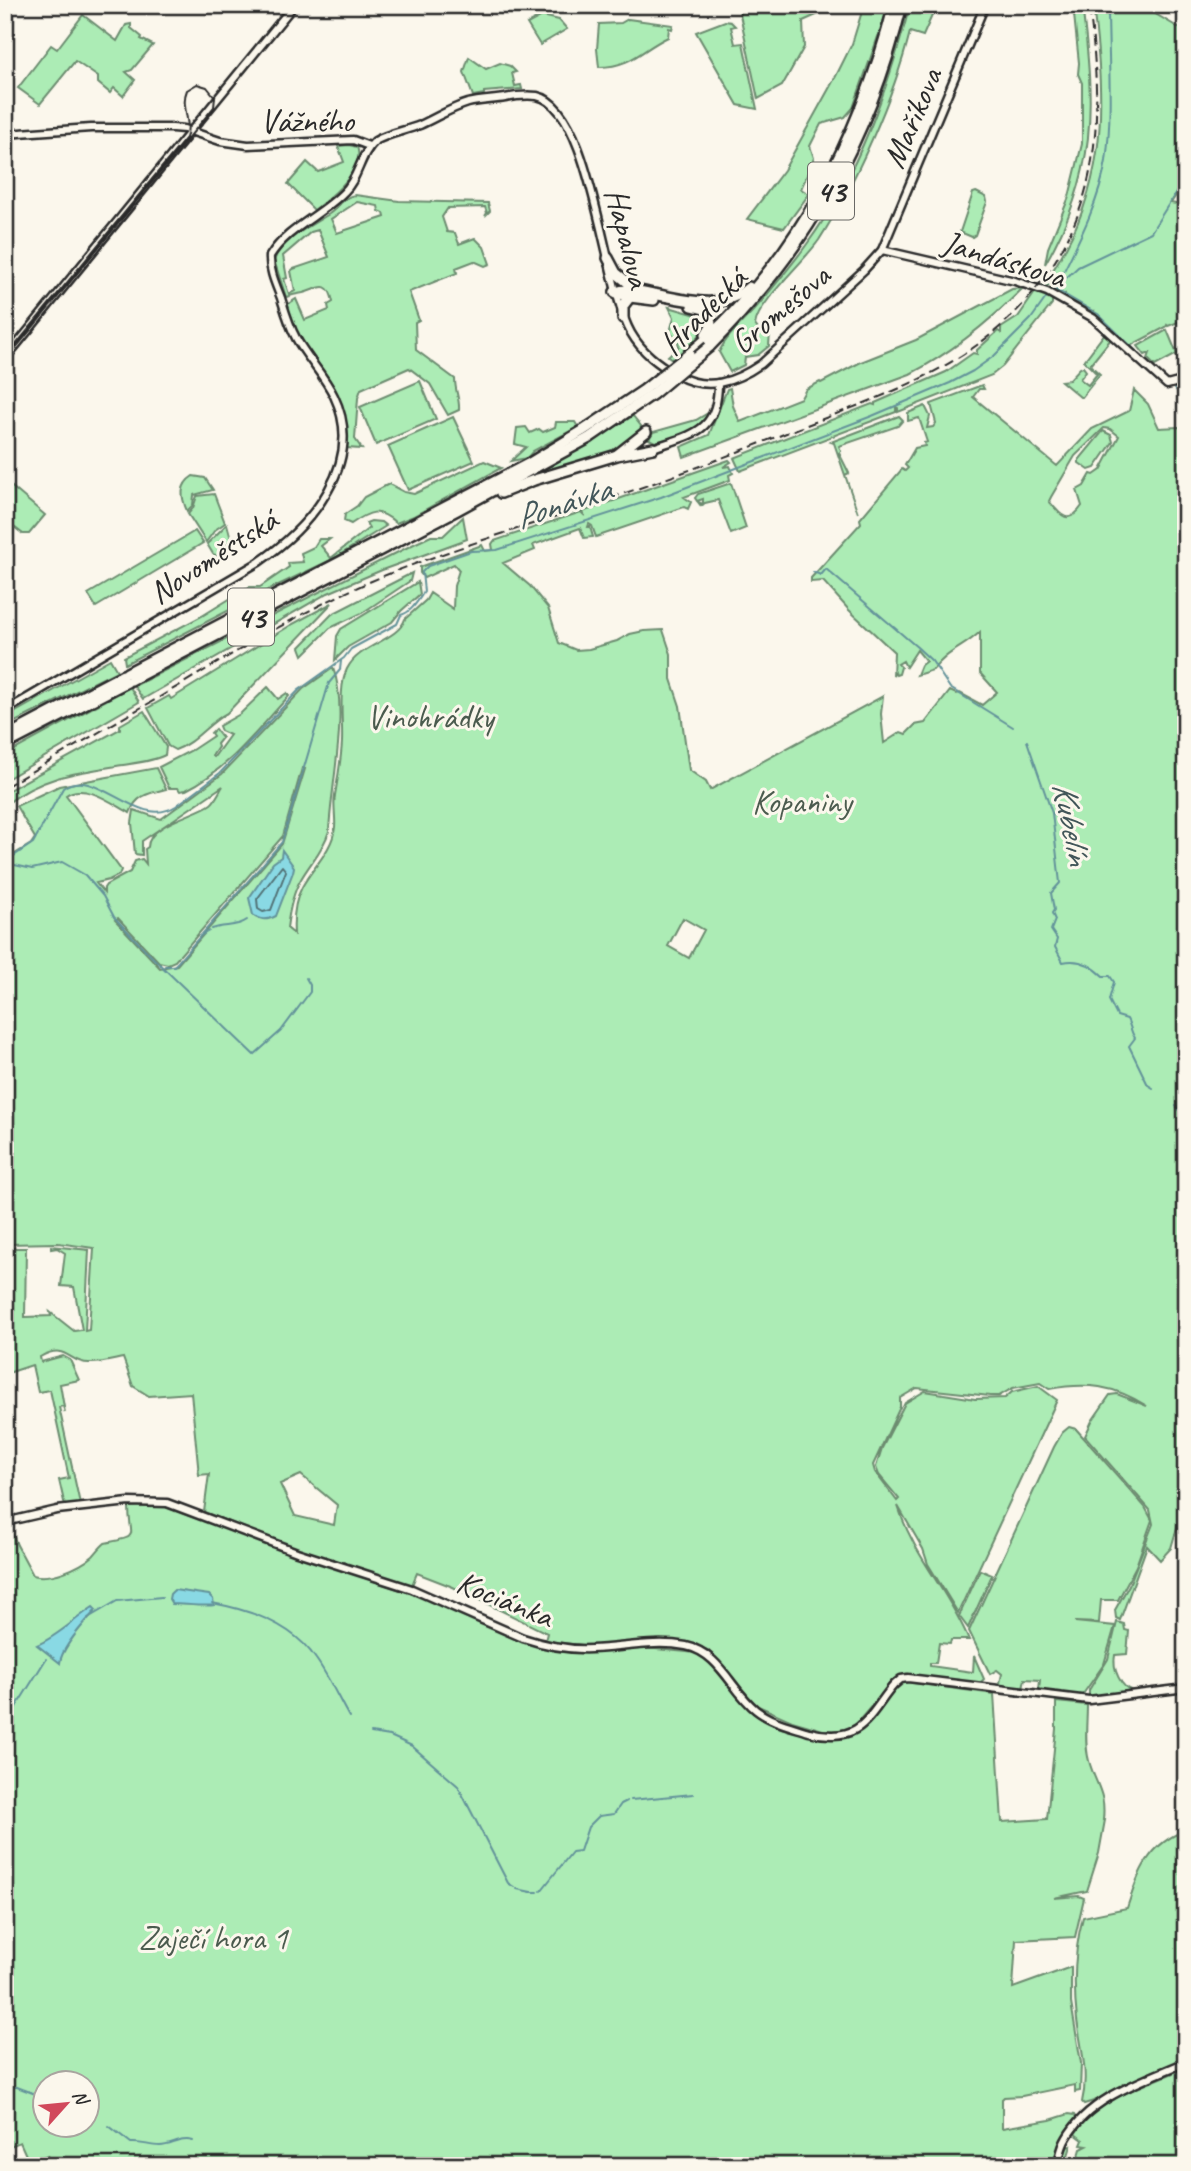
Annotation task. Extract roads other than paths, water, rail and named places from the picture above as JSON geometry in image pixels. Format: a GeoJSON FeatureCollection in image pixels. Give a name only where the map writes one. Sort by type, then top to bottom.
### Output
{"type":"FeatureCollection","features":[{"type":"Feature","properties":{"kind":"highway","name":"Hradecká"},"geometry":{"type":"LineString","coordinates":[[408,531],[457,510],[653,394],[704,343],[769,270],[814,204],[859,115],[879,61],[894,5]]}},
{"type":"Feature","properties":{"kind":"highway","name":"Hradecká"},"geometry":{"type":"LineString","coordinates":[[408,531],[586,434],[738,318],[776,273],[810,226],[832,189],[871,106],[888,59],[902,5]]}},
{"type":"Feature","properties":{"kind":"highway"},"geometry":{"type":"LineString","coordinates":[[608,258],[616,273],[638,290]]}},
{"type":"Feature","properties":{"kind":"highway"},"geometry":{"type":"LineString","coordinates":[[615,292],[623,289],[638,290],[702,303],[718,302],[743,293],[769,270]]}},
{"type":"Feature","properties":{"kind":"highway"},"geometry":{"type":"LineString","coordinates":[[615,292],[630,298],[652,299],[704,309],[709,313],[712,323],[704,343]]}},
{"type":"Feature","properties":{"kind":"highway"},"geometry":{"type":"LineString","coordinates":[[623,318],[623,306],[630,298]]}},
{"type":"Feature","properties":{"kind":"highway"},"geometry":{"type":"LineString","coordinates":[[617,455],[646,432]]}},
{"type":"Feature","properties":{"kind":"highway"},"geometry":{"type":"LineString","coordinates":[[457,510],[534,480],[617,455],[653,448]]}},
{"type":"Feature","properties":{"kind":"highway","name":"43"},"geometry":{"type":"LineString","coordinates":[[5,745],[408,531]]}},
{"type":"Feature","properties":{"kind":"highway","name":"43"},"geometry":{"type":"LineString","coordinates":[[5,737],[127,678]]}},
{"type":"Feature","properties":{"kind":"street"},"geometry":{"type":"LineString","coordinates":[[5,359],[295,5]]}},
{"type":"Feature","properties":{"kind":"street","name":"Maříkova"},"geometry":{"type":"LineString","coordinates":[[883,250],[985,5]]}},
{"type":"Feature","properties":{"kind":"street","name":"Vážného"},"geometry":{"type":"LineString","coordinates":[[5,134],[99,128],[178,128],[220,141],[248,145],[353,140],[369,146],[378,138],[421,124],[457,107],[515,96],[538,96],[557,110],[572,133]]}},
{"type":"Feature","properties":{"kind":"street","name":"Hapalova"},"geometry":{"type":"LineString","coordinates":[[572,133],[595,199],[615,292],[623,318],[636,341],[657,362],[692,382],[705,385],[718,383]]}},
{"type":"Feature","properties":{"kind":"street","name":"Novoměstská"},"geometry":{"type":"LineString","coordinates":[[5,712],[259,562],[295,534],[324,499],[337,475],[342,455],[343,432],[340,414],[326,382],[294,335],[269,260],[275,249],[292,233],[349,188],[369,146]]}},
{"type":"Feature","properties":{"kind":"street","name":"Jandáskova"},"geometry":{"type":"LineString","coordinates":[[883,250],[1015,281],[1050,293],[1093,318],[1167,385],[1186,380]]}},
{"type":"Feature","properties":{"kind":"street","name":"Gromešova"},"geometry":{"type":"LineString","coordinates":[[653,448],[705,428],[715,412],[718,383],[761,364],[883,250]]}},
{"type":"Feature","properties":{"kind":"street","name":"Kociánka"},"geometry":{"type":"LineString","coordinates":[[5,1522],[57,1510],[129,1502],[167,1503],[285,1548],[412,1589],[541,1644],[591,1649],[644,1644],[699,1650],[709,1656],[747,1702],[765,1716],[822,1735],[848,1733],[859,1728],[901,1679],[1089,1700],[1186,1688]]}},
{"type":"Feature","properties":{"kind":"street"},"geometry":{"type":"LineString","coordinates":[[1057,2166],[1067,2137],[1091,2111],[1120,2092],[1186,2063]]}},
{"type":"Feature","properties":{"kind":"water"},"geometry":{"type":"Polygon","coordinates":[[[282,850],[294,867],[293,872],[276,916],[262,919],[253,915],[249,898],[273,863],[281,857],[282,850]]]}},
{"type":"Feature","properties":{"kind":"water"},"geometry":{"type":"Polygon","coordinates":[[[174,1590],[209,1595],[214,1605],[172,1604],[169,1599],[174,1590]]]}},
{"type":"Feature","properties":{"kind":"water"},"geometry":{"type":"Polygon","coordinates":[[[93,1607],[96,1610],[69,1643],[60,1663],[37,1645],[59,1632],[93,1607]]]}},
{"type":"Feature","properties":{"kind":"waterway"},"geometry":{"type":"LineString","coordinates":[[1057,285],[1092,209],[1106,161],[1110,103],[1108,5]]}},
{"type":"Feature","properties":{"kind":"waterway","name":"Ponávka"},"geometry":{"type":"LineString","coordinates":[[1052,291],[1078,267],[1151,232],[1186,177]]}},
{"type":"Feature","properties":{"kind":"waterway"},"geometry":{"type":"LineString","coordinates":[[1055,289],[1098,314],[1167,381]]}},
{"type":"Feature","properties":{"kind":"waterway","name":"Ponávka"},"geometry":{"type":"LineString","coordinates":[[5,862],[33,843],[63,788],[75,783],[89,784],[146,810],[161,811],[176,806],[220,773],[299,690],[344,658],[351,649],[397,624],[401,615],[412,609],[424,592],[422,572],[428,566],[471,551],[497,550],[661,497],[950,383],[994,356],[1031,319],[1048,295]]}},
{"type":"Feature","properties":{"kind":"waterway"},"geometry":{"type":"LineString","coordinates":[[1175,389],[1186,398]]}},
{"type":"Feature","properties":{"kind":"waterway","name":"Kubelín"},"geometry":{"type":"LineString","coordinates":[[813,572],[821,575],[826,569],[932,661],[950,688],[1013,727]]}},
{"type":"Feature","properties":{"kind":"waterway"},"geometry":{"type":"LineString","coordinates":[[165,966],[174,966],[178,962],[282,842],[329,683],[340,670],[341,661]]}},
{"type":"Feature","properties":{"kind":"waterway","name":"Kubelín"},"geometry":{"type":"LineString","coordinates":[[1027,741],[1052,813],[1060,883],[1051,893],[1055,920],[1051,930],[1057,939],[1055,947],[1063,962],[1080,962],[1103,976],[1110,976],[1114,982],[1109,1000],[1117,1016],[1127,1019],[1135,1038],[1129,1046],[1148,1085],[1153,1088]]}},
{"type":"Feature","properties":{"kind":"waterway"},"geometry":{"type":"LineString","coordinates":[[6,863],[32,869],[62,862],[85,875],[103,896],[114,917],[254,1055],[281,1031],[310,992],[306,978]]}},
{"type":"Feature","properties":{"kind":"waterway"},"geometry":{"type":"LineString","coordinates":[[212,929],[247,920]]}},
{"type":"Feature","properties":{"kind":"waterway"},"geometry":{"type":"LineString","coordinates":[[200,936],[209,931]]}},
{"type":"Feature","properties":{"kind":"waterway","name":"Kubelín"},"geometry":{"type":"LineString","coordinates":[[1176,1106],[1186,1119]]}},
{"type":"Feature","properties":{"kind":"waterway"},"geometry":{"type":"LineString","coordinates":[[88,1618],[117,1601],[162,1597]]}},
{"type":"Feature","properties":{"kind":"waterway"},"geometry":{"type":"LineString","coordinates":[[212,1603],[270,1620],[296,1636],[321,1666],[349,1717]]}},
{"type":"Feature","properties":{"kind":"waterway"},"geometry":{"type":"LineString","coordinates":[[8,1720],[46,1659]]}},
{"type":"Feature","properties":{"kind":"waterway"},"geometry":{"type":"LineString","coordinates":[[371,1733],[390,1736],[412,1746],[458,1786],[508,1883],[514,1887]]}},
{"type":"Feature","properties":{"kind":"waterway"},"geometry":{"type":"LineString","coordinates":[[631,1800],[693,1794]]}},
{"type":"Feature","properties":{"kind":"waterway"},"geometry":{"type":"LineString","coordinates":[[541,1891],[572,1852],[580,1851],[588,1827],[599,1816],[614,1814],[621,1804],[627,1801]]}},
{"type":"Feature","properties":{"kind":"waterway"},"geometry":{"type":"LineString","coordinates":[[517,1889],[538,1892]]}},
{"type":"Feature","properties":{"kind":"waterway"},"geometry":{"type":"LineString","coordinates":[[5,2087],[17,2087],[32,2093]]}},
{"type":"Feature","properties":{"kind":"waterway"},"geometry":{"type":"LineString","coordinates":[[109,2126],[131,2143],[160,2146],[184,2140],[193,2141]]}},
{"type":"Feature","properties":{"kind":"tram line"},"geometry":{"type":"LineString","coordinates":[[5,358],[186,138],[187,90],[197,84],[207,87],[215,97],[214,107],[5,361]]}},
{"type":"Feature","properties":{"kind":"railway"},"geometry":{"type":"LineString","coordinates":[[146,705],[266,634],[391,573],[671,477],[860,405],[919,379],[974,347],[1000,327],[1023,304],[1050,269],[1069,234],[1083,199],[1092,163],[1096,125],[1094,47],[1089,5]]}},
{"type":"Feature","properties":{"kind":"railway"},"geometry":{"type":"LineString","coordinates":[[5,787],[142,707]]}},
{"type":"Feature","properties":{"kind":"park label","name":"Vinohrádky"},"geometry":{"type":"Point","coordinates":[430,717]}},
{"type":"Feature","properties":{"kind":"park label","name":"Kopaniny"},"geometry":{"type":"Point","coordinates":[802,802]}},
{"type":"Feature","properties":{"kind":"park label","name":"Zaječí hora 1"},"geometry":{"type":"Point","coordinates":[213,1938]}}]}
